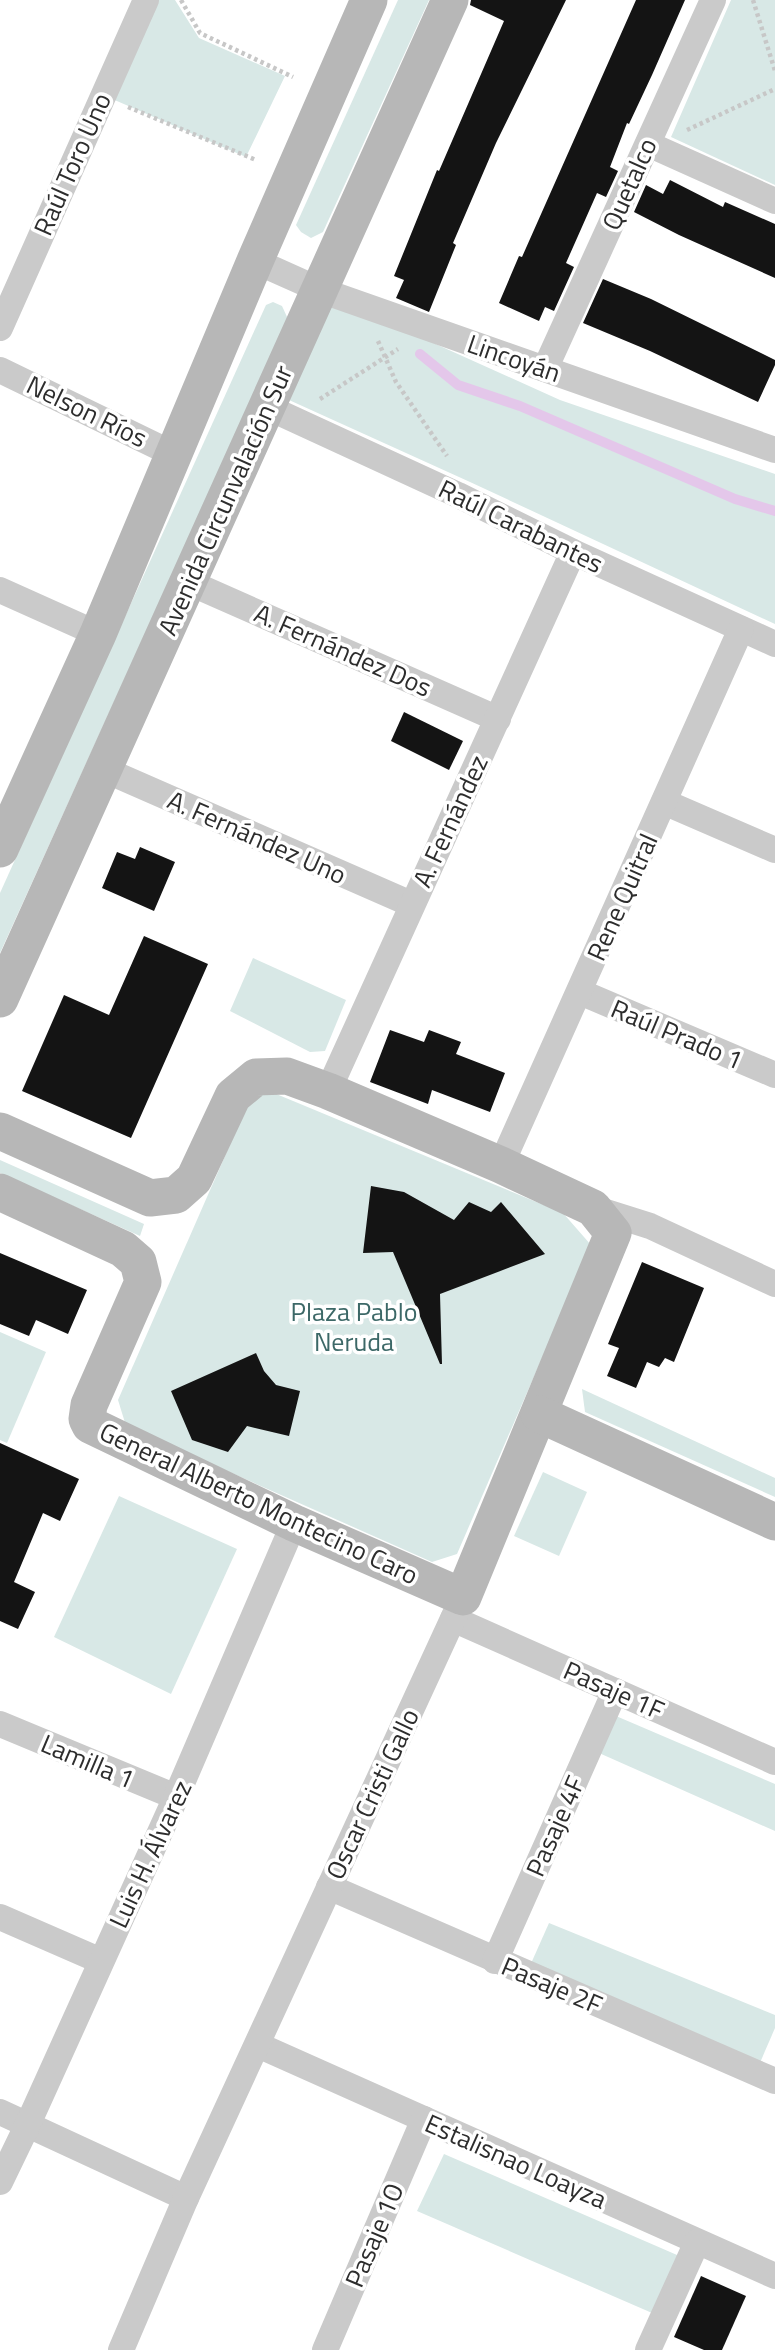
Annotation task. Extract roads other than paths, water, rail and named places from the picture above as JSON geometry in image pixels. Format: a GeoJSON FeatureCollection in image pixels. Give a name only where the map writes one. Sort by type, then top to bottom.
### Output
{"type":"FeatureCollection","features":[{"type":"Feature","properties":{"kind":"street","name":"Raúl Toro Uno"},"geometry":{"type":"LineString","coordinates":[[0,328],[146,0]]}},
{"type":"Feature","properties":{"kind":"street"},"geometry":{"type":"LineString","coordinates":[[0,849],[98,634],[255,261],[369,0]]}},
{"type":"Feature","properties":{"kind":"street","name":"Avenida Circunvalación Sur"},"geometry":{"type":"LineString","coordinates":[[0,999],[450,0]]}},
{"type":"Feature","properties":{"kind":"street","name":"Quetalco"},"geometry":{"type":"LineString","coordinates":[[545,369],[713,0]]}},
{"type":"Feature","properties":{"kind":"street"},"geometry":{"type":"LineString","coordinates":[[648,144],[775,201]]}},
{"type":"Feature","properties":{"kind":"street","name":"Lincoyán"},"geometry":{"type":"LineString","coordinates":[[255,261],[320,290],[775,450]]}},
{"type":"Feature","properties":{"kind":"street","name":"Nelson Ríos"},"geometry":{"type":"LineString","coordinates":[[0,370],[173,454]]}},
{"type":"Feature","properties":{"kind":"street","name":"Raúl Carabantes"},"geometry":{"type":"LineString","coordinates":[[267,407],[775,644]]}},
{"type":"Feature","properties":{"kind":"street","name":"A. Fernández"},"geometry":{"type":"LineString","coordinates":[[328,1091],[573,552]]}},
{"type":"Feature","properties":{"kind":"street","name":"A. Fernández Dos"},"geometry":{"type":"LineString","coordinates":[[188,582],[498,719]]}},
{"type":"Feature","properties":{"kind":"street"},"geometry":{"type":"LineString","coordinates":[[0,590],[98,634]]}},
{"type":"Feature","properties":{"kind":"street","name":"Rene Quitral"},"geometry":{"type":"LineString","coordinates":[[501,1165],[741,629]]}},
{"type":"Feature","properties":{"kind":"street","name":"A. Fernández Uno"},"geometry":{"type":"LineString","coordinates":[[103,769],[411,904]]}},
{"type":"Feature","properties":{"kind":"street"},"geometry":{"type":"LineString","coordinates":[[664,802],[775,850]]}},
{"type":"Feature","properties":{"kind":"street","name":"Raúl Prado 1"},"geometry":{"type":"LineString","coordinates":[[580,992],[775,1075]]}},
{"type":"Feature","properties":{"kind":"street"},"geometry":{"type":"LineString","coordinates":[[0,1131],[150,1198],[176,1195],[194,1179],[233,1097],[256,1077],[287,1076],[501,1165],[603,1221],[650,1226],[773,1278]]}},
{"type":"Feature","properties":{"kind":"street","name":"General Alberto Montecino Caro"},"geometry":{"type":"LineString","coordinates":[[0,1192],[123,1249],[138,1262],[143,1282],[89,1405],[87,1419],[90,1425],[294,1523],[458,1608]]}},
{"type":"Feature","properties":{"kind":"street","name":"Oscar Cristi Gallo"},"geometry":{"type":"LineString","coordinates":[[121,2350],[186,2198],[458,1608],[539,1414],[603,1221]]}},
{"type":"Feature","properties":{"kind":"street"},"geometry":{"type":"LineString","coordinates":[[539,1414],[775,1522]]}},
{"type":"Feature","properties":{"kind":"street","name":"Luis H. Álvarez"},"geometry":{"type":"LineString","coordinates":[[0,2182],[176,1797],[294,1523]]}},
{"type":"Feature","properties":{"kind":"street","name":"Pasaje 1F"},"geometry":{"type":"LineString","coordinates":[[458,1608],[615,1691],[775,1762]]}},
{"type":"Feature","properties":{"kind":"street","name":"Pasaje 4F"},"geometry":{"type":"LineString","coordinates":[[495,1961],[615,1691]]}},
{"type":"Feature","properties":{"kind":"street","name":"Lamilla 1"},"geometry":{"type":"LineString","coordinates":[[0,1724],[176,1797]]}},
{"type":"Feature","properties":{"kind":"street","name":"Pasaje 2F"},"geometry":{"type":"LineString","coordinates":[[329,1888],[495,1961],[773,2075]]}},
{"type":"Feature","properties":{"kind":"street"},"geometry":{"type":"LineString","coordinates":[[0,1917],[101,1961]]}},
{"type":"Feature","properties":{"kind":"street","name":"Estalisnao Loayza"},"geometry":{"type":"LineString","coordinates":[[258,2045],[775,2276]]}},
{"type":"Feature","properties":{"kind":"street"},"geometry":{"type":"LineString","coordinates":[[0,2112],[186,2198]]}},
{"type":"Feature","properties":{"kind":"street","name":"Pasaje 1O"},"geometry":{"type":"LineString","coordinates":[[325,2350],[424,2119]]}},
{"type":"Feature","properties":{"kind":"street"},"geometry":{"type":"LineString","coordinates":[[648,2350],[697,2242]]}},
{"type":"Feature","properties":{"kind":"waterway"},"geometry":{"type":"LineString","coordinates":[[420,354],[458,385],[520,406],[735,499],[775,511]]}},
{"type":"Feature","properties":{"kind":"park label","name":"Plaza Pablo Neruda"},"geometry":{"type":"Point","coordinates":[354,1326]}}]}
